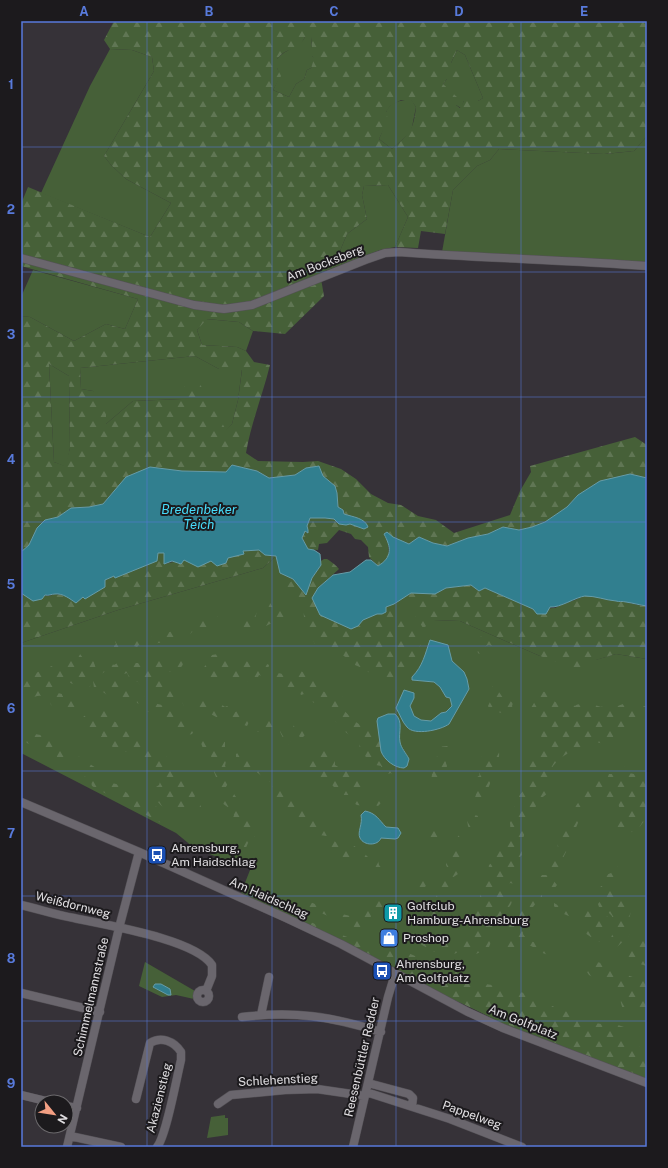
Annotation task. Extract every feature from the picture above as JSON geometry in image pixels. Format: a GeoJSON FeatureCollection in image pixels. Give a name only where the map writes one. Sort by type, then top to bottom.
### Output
{"type":"FeatureCollection","features":[{"type":"Feature","properties":{"kind":"street","name":"Am Bocksberg"},"geometry":{"type":"LineString","coordinates":[[21,258],[194,305],[224,309],[252,305],[385,253],[399,252],[647,266]]}},
{"type":"Feature","properties":{"kind":"street","name":"Am Haidschlag"},"geometry":{"type":"LineString","coordinates":[[21,802],[139,852],[342,944],[395,974]]}},
{"type":"Feature","properties":{"kind":"street","name":"Schimmelmannstraße"},"geometry":{"type":"LineString","coordinates":[[67,1147],[119,928],[139,852]]}},
{"type":"Feature","properties":{"kind":"street","name":"Weißdornweg"},"geometry":{"type":"LineString","coordinates":[[21,905],[171,941],[184,946],[205,958],[212,964],[213,970],[206,991]]}},
{"type":"Feature","properties":{"kind":"street","name":"Reesenbüttler Redder"},"geometry":{"type":"LineString","coordinates":[[353,1147],[388,997],[395,974]]}},
{"type":"Feature","properties":{"kind":"street","name":"Am Golfplatz"},"geometry":{"type":"LineString","coordinates":[[395,974],[468,1012],[503,1028],[647,1084]]}},
{"type":"Feature","properties":{"kind":"street"},"geometry":{"type":"LineString","coordinates":[[261,1015],[269,977]]}},
{"type":"Feature","properties":{"kind":"street"},"geometry":{"type":"LineString","coordinates":[[21,993],[100,1012]]}},
{"type":"Feature","properties":{"kind":"street"},"geometry":{"type":"LineString","coordinates":[[242,1017],[284,1014],[312,1015],[348,1022],[380,1032]]}},
{"type":"Feature","properties":{"kind":"street","name":"Akazienstieg"},"geometry":{"type":"LineString","coordinates":[[136,1100],[150,1043],[162,1039],[176,1045],[181,1052],[181,1060],[167,1118],[160,1143],[157,1147]]}},
{"type":"Feature","properties":{"kind":"street"},"geometry":{"type":"LineString","coordinates":[[368,1082],[409,1094],[413,1098],[412,1106]]}},
{"type":"Feature","properties":{"kind":"street","name":"Schlehenstieg"},"geometry":{"type":"LineString","coordinates":[[218,1104],[231,1095],[285,1090],[316,1089],[366,1094]]}},
{"type":"Feature","properties":{"kind":"street","name":"Pappelweg"},"geometry":{"type":"LineString","coordinates":[[366,1094],[412,1106],[457,1121],[522,1147]]}},
{"type":"Feature","properties":{"kind":"street"},"geometry":{"type":"LineString","coordinates":[[21,1095],[34,1098]]}},
{"type":"Feature","properties":{"kind":"street"},"geometry":{"type":"LineString","coordinates":[[70,1136],[121,1147]]}},
{"type":"Feature","properties":{"kind":"green space"},"geometry":{"type":"Polygon","coordinates":[[[114,21],[647,21],[647,136],[634,151],[604,154],[499,149],[490,160],[477,166],[453,190],[445,234],[421,231],[418,248],[395,247],[408,217],[388,185],[364,186],[362,195],[367,219],[347,234],[340,251],[320,273],[324,296],[285,334],[253,331],[239,322],[207,319],[197,330],[202,345],[237,347],[246,351],[254,362],[270,365],[246,453],[258,461],[318,461],[341,469],[356,479],[371,494],[388,503],[401,505],[418,516],[436,520],[454,533],[510,515],[520,491],[531,472],[530,466],[635,437],[647,445],[647,478],[630,474],[578,495],[567,507],[545,522],[532,527],[519,530],[503,527],[488,534],[468,538],[447,546],[433,543],[419,537],[409,544],[384,534],[388,542],[389,556],[385,562],[378,566],[369,557],[368,547],[361,540],[355,539],[351,534],[339,530],[327,543],[319,544],[318,550],[308,549],[302,538],[305,531],[307,533],[307,526],[310,518],[334,519],[339,524],[350,524],[364,529],[357,518],[344,514],[343,510],[338,507],[335,486],[323,476],[319,466],[306,468],[295,475],[269,478],[257,471],[232,465],[226,472],[182,471],[150,467],[111,494],[103,504],[89,507],[71,508],[58,517],[45,520],[37,528],[29,545],[21,552],[21,316],[30,317],[74,341],[106,324],[125,329],[138,299],[21,266],[21,204],[28,187],[150,237],[171,203],[126,179],[104,156],[154,71],[152,57],[132,50],[110,49],[104,40],[114,21]],[[305,37],[298,49],[286,51],[277,59],[277,68],[281,76],[273,90],[289,97],[296,84],[304,79],[307,70],[311,68],[314,59],[312,56],[311,37],[305,37]],[[457,50],[451,63],[464,70],[462,78],[447,79],[443,84],[458,98],[456,105],[460,108],[464,101],[478,101],[483,98],[465,55],[457,50]],[[401,100],[390,106],[386,112],[388,120],[379,139],[392,149],[410,131],[414,122],[416,107],[411,100],[401,100]],[[195,356],[80,368],[81,389],[93,391],[106,402],[106,424],[133,401],[182,399],[185,382],[197,379],[226,430],[232,424],[238,400],[242,370],[219,369],[195,356]],[[49,364],[54,462],[65,466],[70,448],[69,376],[49,364]]]}},
{"type":"Feature","properties":{"kind":"green space"},"geometry":{"type":"Polygon","coordinates":[[[311,36],[312,56],[315,59],[311,68],[307,70],[304,79],[296,84],[289,97],[273,90],[280,76],[277,68],[277,59],[299,44],[305,37],[311,36]]]}},
{"type":"Feature","properties":{"kind":"green space"},"geometry":{"type":"Polygon","coordinates":[[[110,49],[132,50],[152,57],[154,71],[104,156],[126,179],[171,203],[150,237],[41,193],[90,86],[110,49]]]}},
{"type":"Feature","properties":{"kind":"green space"},"geometry":{"type":"Polygon","coordinates":[[[457,50],[465,55],[483,98],[478,101],[464,101],[461,108],[456,105],[443,84],[447,79],[451,63],[457,50]]]}},
{"type":"Feature","properties":{"kind":"green space"},"geometry":{"type":"Polygon","coordinates":[[[411,99],[416,107],[411,132],[392,149],[379,139],[386,113],[392,104],[411,99]]]}},
{"type":"Feature","properties":{"kind":"green space"},"geometry":{"type":"Polygon","coordinates":[[[647,136],[647,262],[442,252],[453,190],[477,166],[490,160],[499,149],[605,154],[634,151],[647,136]]]}},
{"type":"Feature","properties":{"kind":"green space"},"geometry":{"type":"Polygon","coordinates":[[[388,185],[408,217],[395,247],[380,250],[320,273],[340,251],[347,234],[367,219],[362,195],[364,186],[388,185]]]}},
{"type":"Feature","properties":{"kind":"green space"},"geometry":{"type":"Polygon","coordinates":[[[33,270],[138,299],[125,329],[106,324],[74,341],[30,317],[21,316],[21,297],[33,270]]]}},
{"type":"Feature","properties":{"kind":"green space"},"geometry":{"type":"Polygon","coordinates":[[[206,319],[239,322],[253,331],[246,351],[237,347],[202,345],[197,330],[206,319]]]}},
{"type":"Feature","properties":{"kind":"green space"},"geometry":{"type":"Polygon","coordinates":[[[195,356],[219,369],[242,369],[238,400],[232,424],[226,431],[182,399],[133,401],[106,424],[93,391],[81,389],[80,368],[195,356]]]}},
{"type":"Feature","properties":{"kind":"green space"},"geometry":{"type":"Polygon","coordinates":[[[49,364],[69,376],[70,448],[66,467],[54,462],[49,364]]]}},
{"type":"Feature","properties":{"kind":"green space"},"geometry":{"type":"Polygon","coordinates":[[[259,550],[265,555],[276,556],[263,568],[118,610],[21,643],[21,593],[24,595],[49,596],[55,594],[84,596],[84,599],[104,580],[158,553],[164,553],[164,564],[183,560],[211,561],[243,554],[243,551],[259,550]]]}},
{"type":"Feature","properties":{"kind":"green space","name":"Golfclub Hamburg-Ahrensburg"},"geometry":{"type":"Polygon","coordinates":[[[276,556],[281,572],[293,579],[386,607],[411,593],[434,620],[460,621],[540,656],[595,660],[616,654],[647,659],[647,1079],[503,1024],[377,958],[241,893],[252,865],[238,857],[231,863],[193,847],[176,833],[21,753],[21,643],[118,610],[263,568],[276,556]]]}},
{"type":"Feature","properties":{"kind":"green space"},"geometry":{"type":"Polygon","coordinates":[[[327,559],[339,569],[318,588],[312,598],[320,615],[351,629],[358,626],[363,620],[386,612],[386,607],[394,604],[399,615],[406,620],[412,621],[421,629],[420,631],[422,633],[419,638],[421,644],[407,677],[403,680],[399,678],[395,683],[388,682],[385,678],[385,674],[383,673],[377,677],[374,676],[373,673],[366,670],[368,667],[366,666],[362,668],[355,665],[352,657],[349,659],[342,655],[337,657],[326,651],[325,648],[322,647],[322,644],[315,644],[308,631],[308,622],[304,617],[304,606],[302,600],[297,594],[291,592],[289,589],[280,591],[278,589],[277,584],[283,579],[287,583],[291,582],[293,579],[306,594],[312,578],[321,565],[321,561],[327,559]]]}},
{"type":"Feature","properties":{"kind":"green space"},"geometry":{"type":"Polygon","coordinates":[[[471,585],[479,591],[485,588],[533,609],[555,608],[583,596],[595,596],[647,606],[647,659],[616,654],[596,660],[583,671],[540,656],[460,621],[434,620],[423,628],[415,617],[417,614],[416,612],[404,597],[411,593],[441,591],[446,588],[471,585]]]}},
{"type":"Feature","properties":{"kind":"green space"},"geometry":{"type":"Polygon","coordinates":[[[271,602],[281,604],[284,611],[288,612],[285,619],[286,623],[284,625],[281,626],[277,622],[266,626],[263,623],[268,615],[273,615],[268,608],[271,602]]]}},
{"type":"Feature","properties":{"kind":"green space"},"geometry":{"type":"Polygon","coordinates":[[[249,609],[255,609],[257,611],[255,619],[258,623],[253,625],[251,629],[247,629],[242,626],[243,618],[249,609]]]}},
{"type":"Feature","properties":{"kind":"green space"},"geometry":{"type":"Polygon","coordinates":[[[219,614],[223,619],[220,628],[209,626],[203,629],[200,627],[190,634],[185,634],[179,641],[174,641],[171,639],[165,644],[158,643],[151,647],[142,647],[139,645],[137,647],[131,645],[126,646],[122,653],[117,656],[115,655],[114,646],[116,644],[114,639],[116,637],[119,636],[122,641],[126,642],[152,637],[160,632],[162,634],[173,631],[178,627],[180,629],[182,627],[185,628],[190,625],[197,624],[201,618],[210,619],[211,622],[214,621],[219,614]]]}},
{"type":"Feature","properties":{"kind":"green space"},"geometry":{"type":"Polygon","coordinates":[[[484,634],[497,640],[495,647],[489,645],[486,646],[483,652],[479,654],[476,650],[479,644],[479,639],[484,634]]]}},
{"type":"Feature","properties":{"kind":"green space"},"geometry":{"type":"Polygon","coordinates":[[[80,654],[83,658],[93,659],[96,669],[91,673],[90,688],[87,690],[63,678],[53,678],[50,681],[58,693],[62,694],[64,699],[78,697],[84,702],[74,717],[64,712],[59,707],[51,705],[49,698],[47,697],[38,696],[32,699],[25,697],[21,699],[21,684],[24,680],[28,680],[31,675],[80,654]]]}},
{"type":"Feature","properties":{"kind":"green space"},"geometry":{"type":"Polygon","coordinates":[[[218,654],[232,661],[242,660],[251,664],[260,662],[267,664],[269,665],[267,674],[262,676],[259,675],[258,677],[260,683],[258,684],[252,681],[249,682],[242,678],[239,680],[231,679],[227,681],[223,678],[220,680],[217,678],[207,678],[203,674],[203,669],[212,655],[218,654]]]}},
{"type":"Feature","properties":{"kind":"green space"},"geometry":{"type":"Polygon","coordinates":[[[166,657],[170,659],[177,659],[179,657],[184,659],[183,664],[179,669],[161,675],[159,680],[179,698],[179,701],[176,702],[168,699],[165,695],[162,696],[155,690],[140,685],[138,682],[130,679],[127,673],[124,674],[121,672],[118,667],[113,667],[111,670],[108,669],[100,674],[98,671],[111,663],[114,665],[119,662],[141,664],[144,665],[144,668],[148,669],[154,660],[166,657]]]}},
{"type":"Feature","properties":{"kind":"green space"},"geometry":{"type":"Polygon","coordinates":[[[297,669],[303,672],[307,671],[309,675],[317,678],[321,682],[320,689],[322,691],[329,693],[332,688],[338,690],[342,695],[343,701],[341,708],[360,725],[368,727],[370,725],[377,730],[383,756],[397,767],[398,770],[395,775],[384,772],[381,766],[376,765],[360,752],[359,739],[353,735],[349,735],[341,727],[333,718],[334,715],[330,709],[326,709],[321,703],[314,703],[304,694],[301,695],[296,691],[293,693],[289,692],[281,685],[281,682],[275,680],[273,677],[278,673],[288,675],[297,669]]]}},
{"type":"Feature","properties":{"kind":"green space"},"geometry":{"type":"Polygon","coordinates":[[[110,676],[117,678],[119,684],[132,688],[135,692],[145,697],[149,702],[162,705],[174,714],[183,716],[194,726],[194,731],[192,734],[184,736],[176,734],[177,729],[170,724],[169,719],[158,717],[151,711],[146,711],[145,706],[137,703],[136,698],[126,697],[124,699],[113,690],[107,695],[99,689],[96,690],[94,688],[93,680],[95,678],[110,676]]]}},
{"type":"Feature","properties":{"kind":"green space"},"geometry":{"type":"Polygon","coordinates":[[[493,685],[499,687],[499,692],[503,698],[508,699],[513,703],[512,706],[514,711],[512,716],[490,710],[488,706],[490,702],[496,698],[495,693],[492,691],[493,685]]]}},
{"type":"Feature","properties":{"kind":"green space"},"geometry":{"type":"Polygon","coordinates":[[[540,691],[549,691],[554,694],[555,702],[563,699],[575,706],[579,704],[587,704],[590,708],[595,705],[601,707],[608,703],[615,707],[623,704],[642,708],[644,706],[647,707],[647,721],[642,719],[641,721],[637,720],[634,723],[629,721],[629,726],[625,731],[617,731],[613,737],[608,738],[604,744],[596,742],[592,744],[590,743],[583,751],[574,749],[553,766],[551,769],[553,777],[548,793],[539,800],[528,822],[528,827],[524,830],[524,836],[521,841],[522,855],[515,860],[520,867],[516,875],[517,880],[515,884],[510,883],[507,885],[512,899],[511,905],[500,916],[499,926],[487,952],[483,951],[476,954],[468,954],[466,956],[458,952],[452,954],[446,952],[444,954],[432,951],[419,943],[405,942],[410,935],[423,929],[428,931],[433,939],[440,942],[456,942],[459,938],[465,937],[469,931],[470,926],[468,914],[478,903],[483,887],[488,880],[486,875],[489,865],[493,862],[495,852],[507,837],[510,826],[509,819],[513,814],[514,807],[520,800],[519,796],[525,787],[526,780],[528,778],[525,762],[526,760],[532,760],[540,746],[541,731],[539,720],[537,718],[532,720],[529,719],[528,715],[534,703],[535,697],[540,691]]]}},
{"type":"Feature","properties":{"kind":"green space"},"geometry":{"type":"Polygon","coordinates":[[[200,697],[208,702],[218,702],[225,707],[227,706],[233,713],[239,710],[247,716],[249,715],[251,718],[247,726],[238,720],[230,721],[225,718],[220,719],[203,710],[196,711],[184,706],[182,701],[184,698],[197,699],[200,697]]]}},
{"type":"Feature","properties":{"kind":"green space"},"geometry":{"type":"Polygon","coordinates":[[[93,709],[103,709],[115,722],[118,722],[126,731],[145,744],[146,747],[152,752],[162,753],[171,760],[170,770],[172,772],[180,772],[182,777],[188,781],[196,792],[194,799],[200,804],[201,807],[190,811],[177,808],[170,811],[161,805],[153,793],[153,789],[159,785],[159,778],[152,774],[149,762],[144,758],[128,751],[125,752],[120,748],[117,749],[103,742],[100,738],[102,735],[101,733],[97,731],[86,726],[80,728],[78,727],[77,722],[93,709]]]}},
{"type":"Feature","properties":{"kind":"green space"},"geometry":{"type":"Polygon","coordinates":[[[263,719],[278,722],[276,726],[270,729],[267,735],[262,732],[256,732],[252,727],[256,721],[263,719]]]}},
{"type":"Feature","properties":{"kind":"green space"},"geometry":{"type":"Polygon","coordinates":[[[281,722],[286,725],[288,734],[292,738],[288,745],[286,745],[279,728],[281,722]]]}},
{"type":"Feature","properties":{"kind":"green space"},"geometry":{"type":"Polygon","coordinates":[[[298,723],[306,727],[306,734],[303,737],[300,737],[292,730],[294,725],[298,723]]]}},
{"type":"Feature","properties":{"kind":"green space"},"geometry":{"type":"Polygon","coordinates":[[[21,727],[23,731],[32,736],[35,734],[46,736],[48,734],[56,737],[56,741],[65,751],[78,756],[96,768],[100,772],[100,778],[104,781],[120,785],[124,791],[135,797],[142,798],[145,802],[151,803],[155,806],[160,815],[169,822],[168,825],[159,822],[154,817],[150,817],[139,811],[130,801],[125,801],[117,797],[114,798],[92,786],[91,782],[84,777],[89,775],[91,772],[71,759],[67,761],[57,758],[56,753],[48,750],[42,751],[27,743],[24,739],[21,739],[21,727]]]}},
{"type":"Feature","properties":{"kind":"green space"},"geometry":{"type":"Polygon","coordinates":[[[198,729],[203,729],[208,733],[209,739],[213,739],[214,747],[209,750],[208,754],[205,754],[201,743],[196,740],[198,729]]]}},
{"type":"Feature","properties":{"kind":"green space"},"geometry":{"type":"Polygon","coordinates":[[[220,741],[225,742],[225,751],[232,755],[231,758],[226,761],[225,766],[228,770],[226,775],[229,782],[224,790],[220,789],[217,792],[215,790],[216,785],[214,781],[216,777],[214,772],[215,767],[212,765],[211,755],[213,751],[220,749],[220,741]]]}},
{"type":"Feature","properties":{"kind":"green space"},"geometry":{"type":"Polygon","coordinates":[[[447,746],[450,749],[446,763],[448,775],[443,780],[431,781],[434,761],[438,755],[437,749],[438,747],[447,746]]]}},
{"type":"Feature","properties":{"kind":"green space"},"geometry":{"type":"Polygon","coordinates":[[[319,747],[326,748],[335,755],[335,765],[343,770],[354,773],[355,776],[365,782],[365,786],[361,790],[361,805],[355,804],[351,795],[344,795],[339,787],[334,787],[330,783],[327,784],[313,777],[311,769],[306,767],[306,761],[310,758],[313,751],[319,747]]]}},
{"type":"Feature","properties":{"kind":"green space"},"geometry":{"type":"Polygon","coordinates":[[[489,748],[499,752],[499,757],[495,773],[486,791],[484,803],[475,798],[477,789],[480,785],[477,783],[476,778],[480,775],[480,763],[482,757],[480,752],[489,748]]]}},
{"type":"Feature","properties":{"kind":"green space"},"geometry":{"type":"Polygon","coordinates":[[[238,753],[245,755],[250,763],[257,765],[270,780],[270,782],[255,771],[241,767],[236,758],[236,754],[238,753]]]}},
{"type":"Feature","properties":{"kind":"green space"},"geometry":{"type":"Polygon","coordinates":[[[626,765],[629,773],[634,774],[636,771],[639,771],[640,776],[643,778],[647,777],[647,811],[645,820],[638,829],[625,835],[617,827],[622,816],[618,802],[601,796],[593,799],[587,806],[583,818],[580,818],[572,837],[573,839],[560,868],[552,873],[555,878],[553,880],[557,885],[550,894],[548,893],[536,881],[542,875],[547,875],[548,867],[557,857],[559,849],[557,843],[565,829],[566,821],[573,815],[576,805],[580,800],[579,794],[586,791],[587,786],[592,781],[596,781],[602,776],[604,779],[607,779],[609,774],[614,774],[617,771],[622,770],[626,765]]]}},
{"type":"Feature","properties":{"kind":"green space"},"geometry":{"type":"Polygon","coordinates":[[[277,778],[284,780],[287,799],[294,800],[294,805],[303,808],[306,813],[309,810],[313,812],[325,823],[328,828],[328,835],[320,835],[312,829],[308,829],[305,823],[300,825],[297,823],[293,819],[290,809],[284,807],[283,803],[277,800],[275,795],[268,795],[272,789],[273,782],[277,778]]]}},
{"type":"Feature","properties":{"kind":"green space"},"geometry":{"type":"Polygon","coordinates":[[[383,790],[386,791],[384,803],[381,803],[378,806],[375,805],[374,799],[378,791],[381,792],[383,790]]]}},
{"type":"Feature","properties":{"kind":"green space"},"geometry":{"type":"Polygon","coordinates":[[[234,794],[240,803],[240,807],[252,825],[251,832],[255,836],[253,841],[248,843],[245,850],[243,848],[244,837],[242,832],[237,829],[233,818],[234,815],[229,808],[222,803],[224,797],[230,798],[234,794]]]}},
{"type":"Feature","properties":{"kind":"green space"},"geometry":{"type":"Polygon","coordinates":[[[475,815],[478,816],[477,820],[479,824],[478,826],[469,828],[467,820],[469,818],[473,819],[475,815]]]}},
{"type":"Feature","properties":{"kind":"green space"},"geometry":{"type":"Polygon","coordinates":[[[434,830],[436,831],[438,837],[436,839],[440,842],[440,846],[431,843],[428,838],[434,830]]]}},
{"type":"Feature","properties":{"kind":"green space"},"geometry":{"type":"Polygon","coordinates":[[[460,834],[463,835],[459,845],[464,850],[459,861],[461,872],[452,878],[452,890],[447,894],[447,899],[443,902],[444,907],[436,913],[436,917],[430,918],[426,924],[423,920],[426,914],[432,912],[435,899],[445,877],[443,874],[447,867],[448,853],[453,845],[456,844],[456,839],[460,834]]]}},
{"type":"Feature","properties":{"kind":"green space"},"geometry":{"type":"Polygon","coordinates":[[[331,838],[336,842],[342,842],[344,840],[371,860],[378,860],[382,869],[381,871],[377,875],[375,874],[365,861],[356,855],[349,859],[347,857],[339,857],[338,855],[332,853],[328,850],[325,844],[327,840],[331,838]]]}},
{"type":"Feature","properties":{"kind":"green space"},"geometry":{"type":"Polygon","coordinates":[[[614,863],[619,868],[622,876],[620,881],[603,882],[597,880],[596,877],[599,874],[606,875],[611,873],[611,866],[614,863]]]}},
{"type":"Feature","properties":{"kind":"green space"},"geometry":{"type":"Polygon","coordinates":[[[426,880],[428,883],[425,887],[425,894],[421,895],[420,888],[417,884],[420,881],[426,880]]]}},
{"type":"Feature","properties":{"kind":"green space"},"geometry":{"type":"Polygon","coordinates":[[[601,886],[614,888],[622,893],[622,898],[632,908],[628,922],[632,929],[628,937],[617,947],[613,947],[610,944],[613,933],[611,926],[606,926],[602,929],[602,941],[600,942],[581,931],[582,926],[575,917],[563,914],[554,906],[554,903],[561,907],[566,905],[574,908],[578,907],[585,909],[599,918],[602,919],[606,916],[612,919],[612,916],[607,911],[599,907],[598,904],[601,900],[605,899],[607,895],[600,888],[601,886]]]}},
{"type":"Feature","properties":{"kind":"green space"},"geometry":{"type":"Polygon","coordinates":[[[377,891],[385,898],[382,908],[374,913],[365,924],[357,928],[297,903],[298,900],[307,901],[334,912],[356,918],[375,898],[377,891]]]}},
{"type":"Feature","properties":{"kind":"green space"},"geometry":{"type":"Polygon","coordinates":[[[536,892],[542,895],[542,902],[539,904],[536,903],[533,907],[533,915],[527,918],[523,934],[530,941],[542,942],[553,948],[553,951],[548,955],[531,946],[520,946],[513,950],[507,949],[505,946],[508,939],[505,936],[507,929],[521,909],[524,898],[530,894],[534,895],[536,892]]]}},
{"type":"Feature","properties":{"kind":"green space"},"geometry":{"type":"Polygon","coordinates":[[[293,915],[378,951],[382,945],[388,946],[394,952],[408,953],[432,963],[440,962],[441,971],[443,974],[447,971],[455,970],[462,974],[471,983],[504,987],[506,992],[510,994],[522,992],[530,994],[539,1002],[564,1011],[578,1014],[594,1022],[604,1024],[609,1028],[615,1024],[624,1027],[629,1032],[629,1035],[625,1039],[627,1042],[636,1044],[647,1052],[647,1079],[504,1023],[452,999],[292,917],[293,915]]]}},
{"type":"Feature","properties":{"kind":"green space"},"geometry":{"type":"Polygon","coordinates":[[[643,933],[647,936],[647,966],[629,959],[621,951],[623,948],[639,942],[643,933]]]}},
{"type":"Feature","properties":{"kind":"green space"},"geometry":{"type":"Polygon","coordinates":[[[586,959],[606,966],[613,966],[627,975],[644,981],[647,985],[647,1015],[631,1008],[623,1010],[619,996],[602,982],[589,975],[587,972],[589,967],[586,959]]]}},
{"type":"Feature","properties":{"kind":"green space"},"geometry":{"type":"Polygon","coordinates":[[[145,962],[195,991],[194,999],[176,995],[162,997],[139,986],[145,962]]]}},
{"type":"Feature","properties":{"kind":"green space"},"geometry":{"type":"Polygon","coordinates":[[[225,1115],[225,1118],[228,1118],[228,1135],[207,1138],[211,1117],[225,1115]]]}},
{"type":"Feature","properties":{"kind":"water","name":"Bredenbeker Teich"},"geometry":{"type":"Polygon","coordinates":[[[232,465],[257,471],[269,478],[295,475],[306,468],[319,466],[323,476],[335,486],[338,507],[343,510],[344,514],[358,518],[368,527],[364,529],[350,524],[339,524],[334,519],[310,518],[307,526],[308,533],[305,531],[302,538],[308,549],[314,550],[320,554],[321,565],[312,578],[306,595],[293,579],[280,573],[276,556],[265,555],[259,550],[243,551],[244,554],[228,558],[226,563],[217,566],[211,561],[198,567],[184,560],[181,564],[172,561],[164,564],[164,553],[158,553],[157,561],[115,578],[114,576],[105,580],[105,587],[85,599],[83,597],[76,603],[61,594],[45,595],[42,599],[33,601],[21,593],[21,552],[29,545],[37,528],[45,520],[58,517],[71,508],[89,507],[103,504],[126,477],[150,467],[182,471],[226,472],[232,465]]]}},
{"type":"Feature","properties":{"kind":"water"},"geometry":{"type":"Polygon","coordinates":[[[630,474],[647,478],[647,606],[585,596],[558,606],[550,607],[546,614],[537,614],[533,609],[485,588],[479,591],[471,585],[446,588],[435,594],[411,593],[394,604],[386,607],[386,612],[363,620],[358,626],[351,629],[320,615],[312,598],[318,588],[333,575],[350,572],[366,560],[371,560],[378,566],[383,563],[389,552],[388,543],[384,534],[387,532],[393,537],[409,544],[419,537],[433,543],[447,546],[468,538],[488,534],[503,527],[519,530],[532,527],[545,522],[567,507],[578,495],[600,481],[630,474]]]}},
{"type":"Feature","properties":{"kind":"water"},"geometry":{"type":"Polygon","coordinates":[[[430,640],[448,645],[452,661],[464,672],[469,689],[449,724],[434,730],[421,732],[410,730],[405,725],[396,708],[404,690],[414,693],[414,698],[410,706],[414,716],[421,720],[431,721],[441,713],[446,712],[452,706],[450,698],[446,697],[440,687],[434,682],[412,680],[412,677],[419,669],[430,640]]]}},
{"type":"Feature","properties":{"kind":"water"},"geometry":{"type":"Polygon","coordinates":[[[388,714],[395,714],[399,720],[402,748],[409,759],[407,766],[404,768],[397,767],[390,763],[381,751],[377,721],[378,718],[388,714]]]}},
{"type":"Feature","properties":{"kind":"water"},"geometry":{"type":"Polygon","coordinates":[[[365,811],[375,815],[386,827],[398,828],[401,833],[398,838],[381,838],[374,844],[368,844],[362,841],[359,833],[361,815],[365,811]]]}},
{"type":"Feature","properties":{"kind":"water"},"geometry":{"type":"Polygon","coordinates":[[[155,984],[161,984],[170,989],[171,995],[168,995],[153,987],[155,984]]]}},
{"type":"Feature","properties":{"kind":"place","name":"Ahrensburg, Am Haidschlag"},"geometry":{"type":"Point","coordinates":[157,855]}},
{"type":"Feature","properties":{"kind":"place","name":"Golfclub Hamburg-Ahrensburg"},"geometry":{"type":"Point","coordinates":[393,913]}},
{"type":"Feature","properties":{"kind":"place","name":"Proshop"},"geometry":{"type":"Point","coordinates":[389,938]}},
{"type":"Feature","properties":{"kind":"place","name":"Ahrensburg, Am Golfplatz"},"geometry":{"type":"Point","coordinates":[382,971]}}]}
